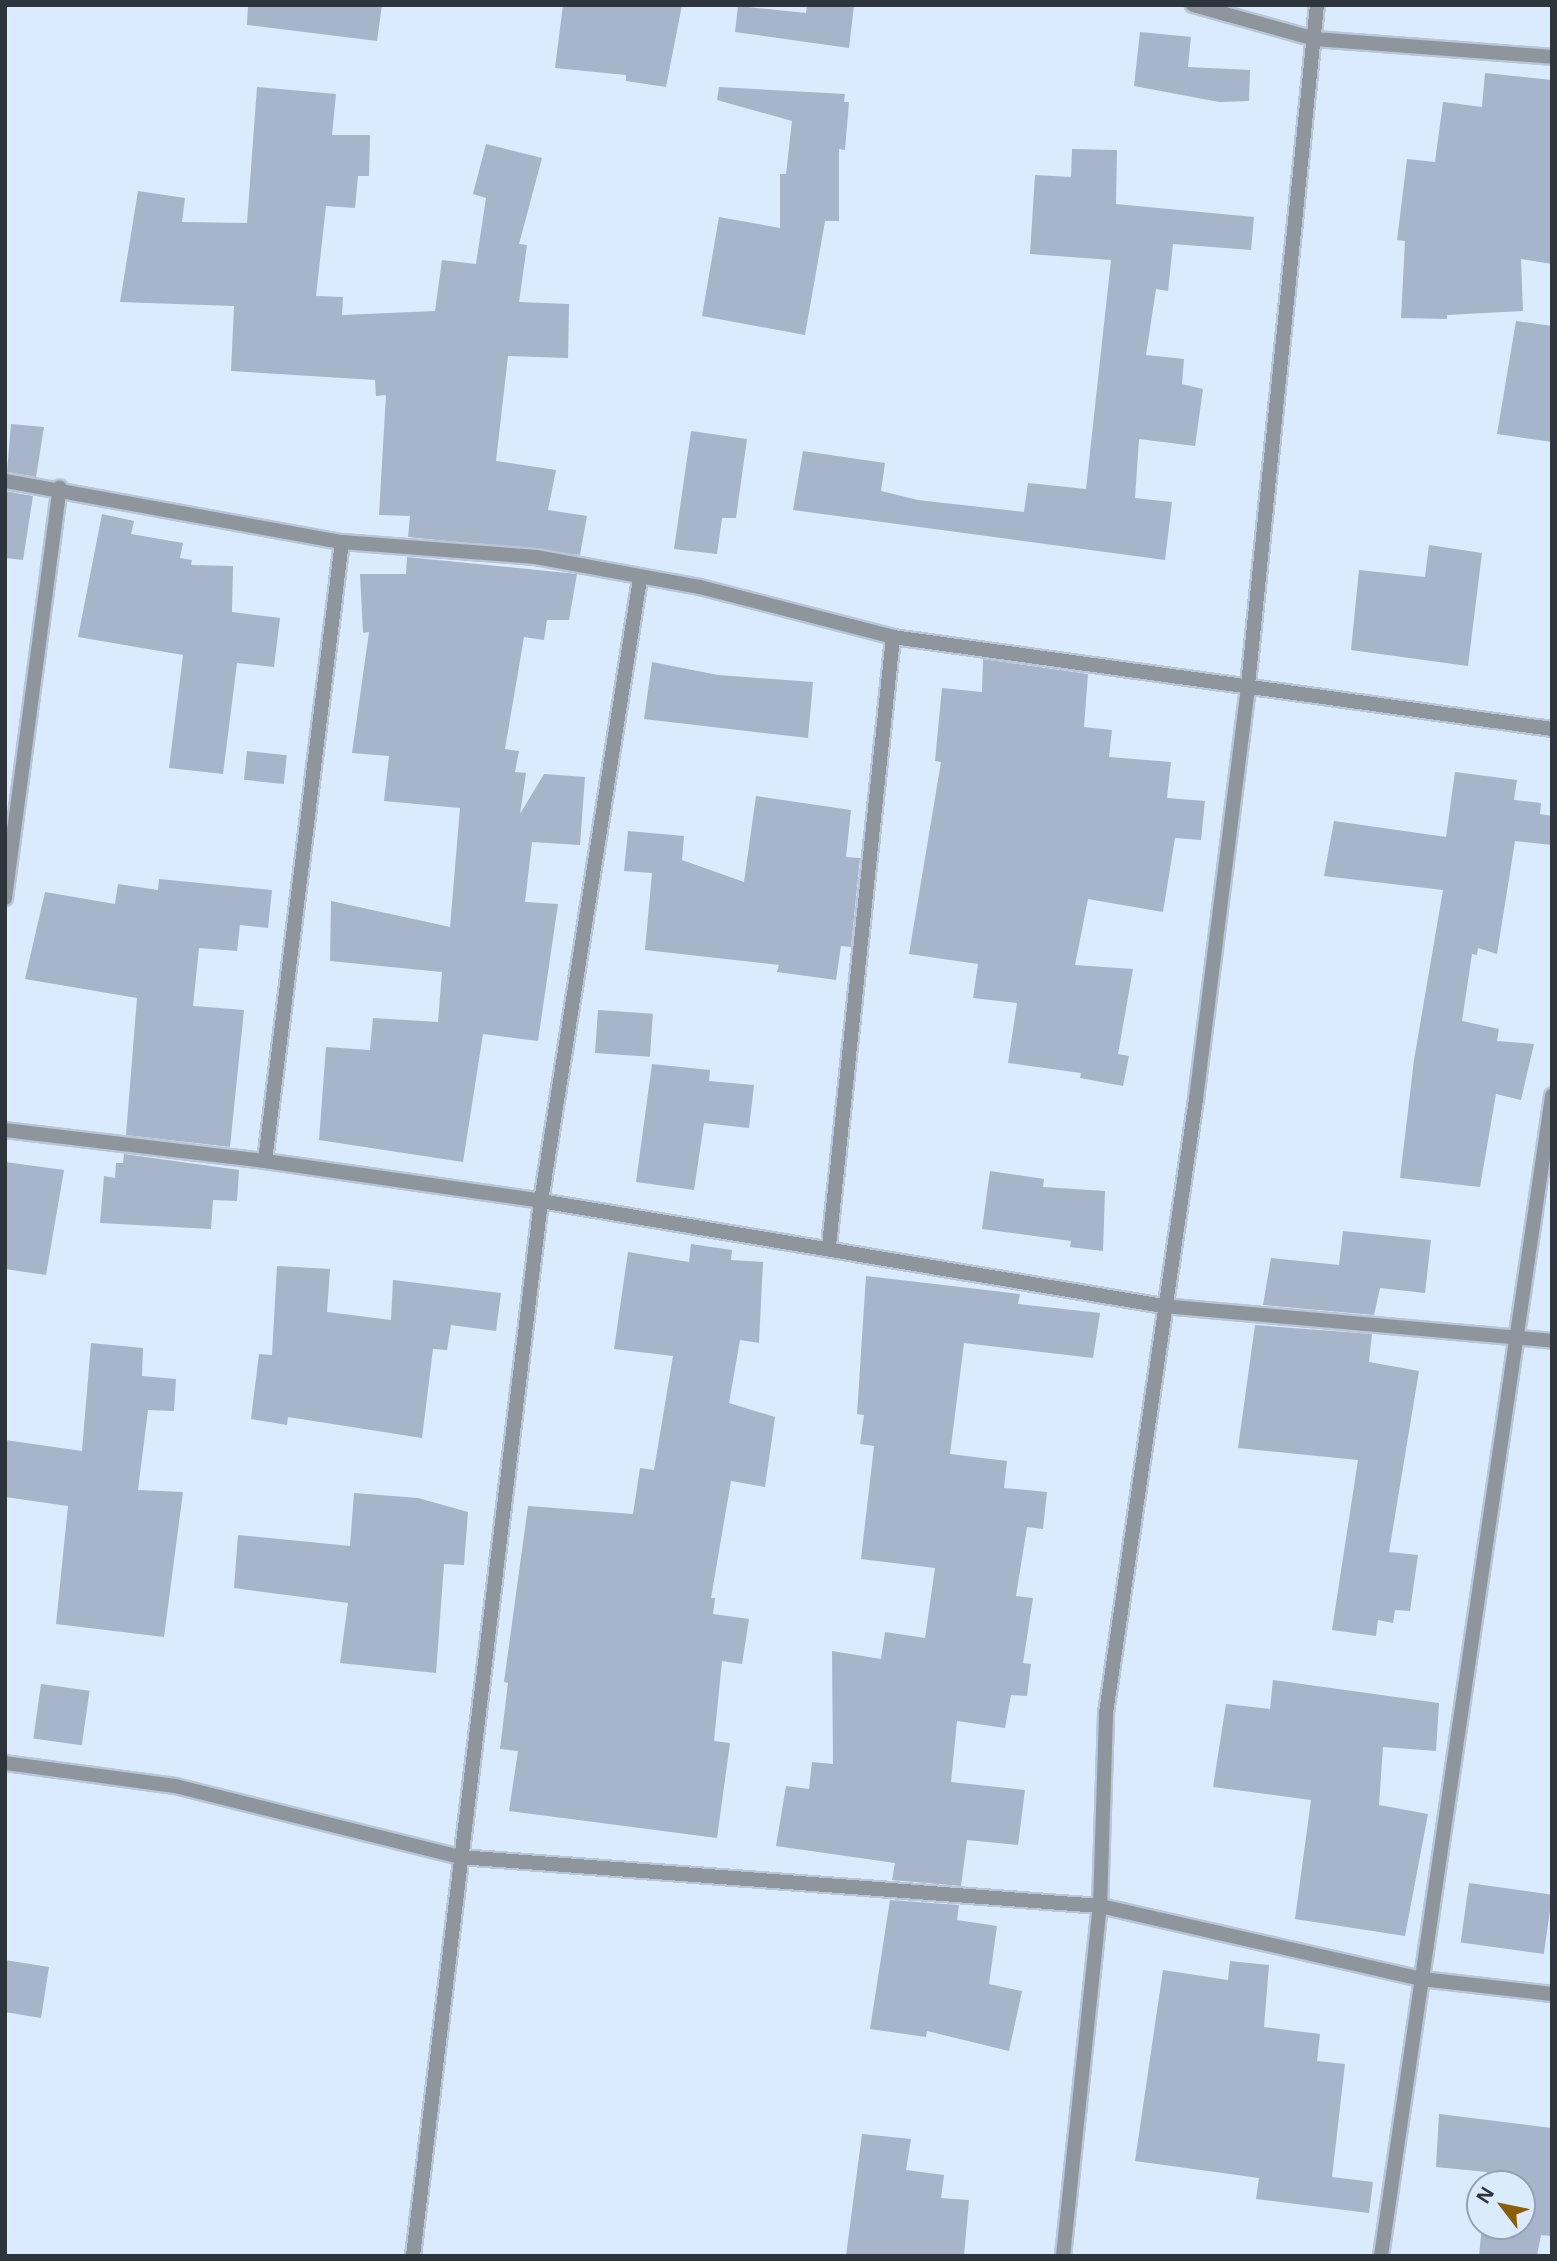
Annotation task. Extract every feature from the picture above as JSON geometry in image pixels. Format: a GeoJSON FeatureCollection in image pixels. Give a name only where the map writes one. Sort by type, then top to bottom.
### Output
{"type":"FeatureCollection","features":[{"type":"Feature","properties":{"kind":"street"},"geometry":{"type":"LineString","coordinates":[[1194,5],[1315,40],[1552,57]]}},
{"type":"Feature","properties":{"kind":"street"},"geometry":{"type":"LineString","coordinates":[[1063,2256],[1100,1906],[1106,1713],[1125,1609],[1163,1306],[1196,1099],[1248,685],[1317,5]]}},
{"type":"Feature","properties":{"kind":"street"},"geometry":{"type":"LineString","coordinates":[[5,481],[60,488],[342,542],[536,557],[640,579],[700,587],[893,636],[1552,729]]}},
{"type":"Feature","properties":{"kind":"street"},"geometry":{"type":"LineString","coordinates":[[5,898],[60,488]]}},
{"type":"Feature","properties":{"kind":"street"},"geometry":{"type":"LineString","coordinates":[[265,1161],[342,542]]}},
{"type":"Feature","properties":{"kind":"street"},"geometry":{"type":"LineString","coordinates":[[413,2256],[541,1201],[640,579]]}},
{"type":"Feature","properties":{"kind":"street"},"geometry":{"type":"LineString","coordinates":[[829,1246],[893,636]]}},
{"type":"Feature","properties":{"kind":"street"},"geometry":{"type":"LineString","coordinates":[[1381,2256],[1519,1336],[1552,1096]]}},
{"type":"Feature","properties":{"kind":"street"},"geometry":{"type":"LineString","coordinates":[[5,1130],[265,1161],[541,1201],[829,1246],[1163,1306],[1519,1336],[1552,1342]]}},
{"type":"Feature","properties":{"kind":"street"},"geometry":{"type":"LineString","coordinates":[[5,1763],[175,1786],[460,1857],[1100,1906],[1422,1979],[1552,1994]]}},
{"type":"Feature","properties":{"kind":"building"},"geometry":{"type":"Polygon","coordinates":[[[248,5],[382,5],[377,41],[247,25],[248,5]]]}},
{"type":"Feature","properties":{"kind":"building"},"geometry":{"type":"Polygon","coordinates":[[[563,5],[682,5],[666,87],[626,81],[626,75],[555,68],[563,5]]]}},
{"type":"Feature","properties":{"kind":"building"},"geometry":{"type":"Polygon","coordinates":[[[807,5],[854,5],[849,48],[735,32],[738,6],[806,13],[807,5]]]}},
{"type":"Feature","properties":{"kind":"building"},"geometry":{"type":"Polygon","coordinates":[[[1140,32],[1191,37],[1188,67],[1250,70],[1249,101],[1219,102],[1134,86],[1140,32]]]}},
{"type":"Feature","properties":{"kind":"building"},"geometry":{"type":"Polygon","coordinates":[[[1485,73],[1552,80],[1552,264],[1521,259],[1523,311],[1447,315],[1447,319],[1401,318],[1405,241],[1397,240],[1407,159],[1435,162],[1443,102],[1482,107],[1485,73]]]}},
{"type":"Feature","properties":{"kind":"building"},"geometry":{"type":"Polygon","coordinates":[[[257,87],[336,94],[332,135],[370,135],[369,176],[358,176],[355,208],[326,206],[316,296],[343,297],[342,315],[435,311],[442,260],[476,264],[486,198],[473,194],[486,144],[542,158],[519,244],[527,245],[519,302],[569,304],[568,358],[508,356],[496,461],[556,470],[548,510],[587,516],[580,555],[408,537],[410,516],[379,515],[386,395],[376,396],[375,380],[231,371],[234,306],[120,302],[138,191],[185,198],[182,222],[247,223],[257,87]]]}},
{"type":"Feature","properties":{"kind":"building"},"geometry":{"type":"Polygon","coordinates":[[[719,87],[845,94],[844,102],[849,102],[845,150],[839,149],[839,221],[825,221],[805,335],[702,316],[719,217],[780,228],[780,174],[786,174],[792,121],[717,100],[719,87]]]}},
{"type":"Feature","properties":{"kind":"building"},"geometry":{"type":"Polygon","coordinates":[[[1072,149],[1117,150],[1116,204],[1254,217],[1251,250],[1173,244],[1168,291],[1156,289],[1146,355],[1184,359],[1182,384],[1203,389],[1195,446],[1139,439],[1135,498],[1172,502],[1165,560],[793,510],[803,451],[885,463],[881,491],[918,500],[1024,512],[1028,483],[1086,489],[1111,260],[1030,254],[1035,175],[1071,177],[1072,149]]]}},
{"type":"Feature","properties":{"kind":"building"},"geometry":{"type":"Polygon","coordinates":[[[1516,321],[1552,326],[1552,442],[1497,434],[1516,321]]]}},
{"type":"Feature","properties":{"kind":"building"},"geometry":{"type":"Polygon","coordinates":[[[11,424],[44,427],[36,477],[7,472],[11,424]]]}},
{"type":"Feature","properties":{"kind":"building"},"geometry":{"type":"Polygon","coordinates":[[[691,431],[747,439],[736,518],[722,518],[717,554],[674,549],[691,431]]]}},
{"type":"Feature","properties":{"kind":"building"},"geometry":{"type":"Polygon","coordinates":[[[5,491],[33,496],[23,560],[5,558],[5,491]]]}},
{"type":"Feature","properties":{"kind":"building"},"geometry":{"type":"Polygon","coordinates":[[[102,514],[134,521],[131,534],[183,543],[180,558],[192,560],[191,565],[233,566],[232,612],[280,618],[274,667],[237,663],[223,774],[169,768],[183,655],[78,637],[102,514]]]}},
{"type":"Feature","properties":{"kind":"building"},"geometry":{"type":"Polygon","coordinates":[[[1429,545],[1482,553],[1468,666],[1351,650],[1359,570],[1425,577],[1429,545]]]}},
{"type":"Feature","properties":{"kind":"building"},"geometry":{"type":"Polygon","coordinates":[[[407,557],[577,574],[569,620],[547,620],[544,640],[524,637],[505,749],[519,751],[515,772],[526,773],[520,814],[544,774],[585,777],[580,845],[532,842],[525,902],[558,904],[538,1041],[483,1034],[463,1162],[319,1140],[326,1047],[370,1050],[373,1018],[438,1022],[442,972],[330,961],[331,901],[450,927],[460,808],[384,801],[389,756],[352,753],[369,632],[363,633],[360,574],[406,574],[407,557]]]}},
{"type":"Feature","properties":{"kind":"building"},"geometry":{"type":"Polygon","coordinates":[[[983,659],[1088,674],[1084,727],[1112,730],[1109,757],[1171,762],[1167,798],[1205,801],[1201,840],[1175,838],[1163,912],[1088,899],[1075,965],[1133,969],[1118,1054],[1129,1056],[1123,1086],[1080,1078],[1081,1073],[1008,1063],[1017,1003],[973,998],[978,964],[909,954],[941,762],[935,761],[942,688],[982,692],[983,659]]]}},
{"type":"Feature","properties":{"kind":"building"},"geometry":{"type":"Polygon","coordinates":[[[652,662],[718,675],[813,682],[808,738],[644,719],[652,662]]]}},
{"type":"Feature","properties":{"kind":"building"},"geometry":{"type":"Polygon","coordinates":[[[247,751],[287,755],[284,784],[244,780],[247,751]]]}},
{"type":"Feature","properties":{"kind":"building"},"geometry":{"type":"Polygon","coordinates":[[[1455,772],[1517,780],[1514,800],[1541,803],[1540,814],[1552,816],[1552,845],[1515,841],[1497,954],[1478,948],[1477,955],[1472,954],[1462,1021],[1499,1029],[1497,1041],[1534,1044],[1521,1100],[1496,1094],[1480,1187],[1400,1178],[1414,1060],[1443,890],[1324,876],[1334,821],[1446,837],[1455,772]]]}},
{"type":"Feature","properties":{"kind":"building"},"geometry":{"type":"Polygon","coordinates":[[[756,796],[851,810],[846,857],[860,858],[851,947],[841,946],[836,980],[777,972],[779,965],[645,950],[652,873],[624,871],[628,831],[684,836],[682,860],[744,882],[756,796]]]}},
{"type":"Feature","properties":{"kind":"building"},"geometry":{"type":"Polygon","coordinates":[[[159,879],[272,890],[268,928],[240,925],[237,951],[199,948],[193,1006],[244,1010],[230,1147],[126,1135],[137,998],[25,979],[45,892],[115,904],[118,884],[158,890],[159,879]]]}},
{"type":"Feature","properties":{"kind":"building"},"geometry":{"type":"Polygon","coordinates":[[[598,1010],[653,1014],[650,1057],[595,1053],[598,1010]]]}},
{"type":"Feature","properties":{"kind":"building"},"geometry":{"type":"Polygon","coordinates":[[[652,1064],[710,1070],[709,1081],[754,1085],[749,1128],[704,1123],[694,1190],[636,1182],[652,1064]]]}},
{"type":"Feature","properties":{"kind":"building"},"geometry":{"type":"Polygon","coordinates":[[[124,1154],[239,1170],[237,1201],[213,1200],[211,1229],[100,1223],[104,1176],[115,1178],[116,1163],[123,1163],[124,1154]]]}},
{"type":"Feature","properties":{"kind":"building"},"geometry":{"type":"Polygon","coordinates":[[[5,1162],[64,1170],[46,1275],[5,1269],[5,1162]]]}},
{"type":"Feature","properties":{"kind":"building"},"geometry":{"type":"Polygon","coordinates":[[[990,1171],[1044,1179],[1043,1187],[1105,1191],[1103,1251],[1070,1247],[1071,1241],[982,1229],[990,1171]]]}},
{"type":"Feature","properties":{"kind":"building"},"geometry":{"type":"Polygon","coordinates":[[[1343,1231],[1431,1240],[1425,1293],[1380,1288],[1374,1315],[1263,1305],[1271,1258],[1339,1265],[1343,1231]]]}},
{"type":"Feature","properties":{"kind":"building"},"geometry":{"type":"Polygon","coordinates":[[[691,1244],[732,1250],[731,1260],[763,1262],[759,1343],[740,1340],[729,1403],[775,1417],[765,1487],[731,1481],[711,1598],[715,1598],[713,1614],[749,1619],[742,1664],[722,1661],[714,1741],[730,1743],[717,1838],[509,1811],[518,1751],[500,1749],[508,1683],[504,1682],[528,1506],[633,1514],[640,1468],[654,1470],[673,1356],[614,1349],[628,1252],[689,1262],[691,1244]]]}},
{"type":"Feature","properties":{"kind":"building"},"geometry":{"type":"Polygon","coordinates":[[[277,1266],[330,1269],[327,1312],[391,1320],[393,1280],[501,1293],[496,1331],[451,1325],[447,1350],[433,1349],[422,1438],[288,1417],[287,1425],[251,1419],[259,1354],[272,1355],[277,1266]]]}},
{"type":"Feature","properties":{"kind":"building"},"geometry":{"type":"Polygon","coordinates":[[[866,1276],[1020,1294],[1018,1304],[1100,1313],[1093,1358],[964,1343],[950,1454],[1007,1461],[1004,1488],[1047,1492],[1043,1529],[1027,1527],[1016,1596],[1033,1598],[1023,1663],[1031,1664],[1027,1696],[1011,1695],[1005,1728],[957,1721],[951,1782],[1025,1790],[1018,1845],[967,1840],[961,1886],[892,1880],[895,1863],[776,1846],[786,1786],[809,1789],[812,1762],[833,1764],[832,1651],[881,1659],[885,1632],[925,1638],[935,1568],[861,1559],[874,1446],[860,1444],[864,1415],[857,1414],[866,1276]]]}},
{"type":"Feature","properties":{"kind":"building"},"geometry":{"type":"Polygon","coordinates":[[[1255,1325],[1372,1334],[1369,1362],[1419,1371],[1389,1552],[1418,1555],[1410,1611],[1395,1610],[1393,1623],[1378,1620],[1376,1636],[1332,1630],[1358,1460],[1238,1448],[1255,1325]]]}},
{"type":"Feature","properties":{"kind":"building"},"geometry":{"type":"Polygon","coordinates":[[[91,1343],[143,1348],[142,1376],[176,1379],[174,1411],[148,1410],[138,1490],[183,1492],[164,1637],[56,1624],[68,1506],[5,1497],[5,1440],[82,1451],[91,1343]]]}},
{"type":"Feature","properties":{"kind":"building"},"geometry":{"type":"Polygon","coordinates":[[[354,1493],[418,1498],[468,1512],[464,1565],[444,1564],[436,1673],[340,1663],[348,1603],[234,1588],[238,1535],[350,1546],[354,1493]]]}},
{"type":"Feature","properties":{"kind":"building"},"geometry":{"type":"Polygon","coordinates":[[[1273,1680],[1439,1703],[1436,1751],[1383,1747],[1379,1805],[1428,1814],[1405,1936],[1295,1919],[1311,1800],[1213,1787],[1226,1704],[1270,1709],[1273,1680]]]}},
{"type":"Feature","properties":{"kind":"building"},"geometry":{"type":"Polygon","coordinates":[[[41,1684],[90,1691],[82,1745],[33,1738],[41,1684]]]}},
{"type":"Feature","properties":{"kind":"building"},"geometry":{"type":"Polygon","coordinates":[[[1469,1883],[1552,1895],[1544,1954],[1461,1942],[1469,1883]]]}},
{"type":"Feature","properties":{"kind":"building"},"geometry":{"type":"Polygon","coordinates":[[[890,1900],[959,1905],[957,1920],[997,1926],[989,1984],[1022,1991],[1009,2051],[927,2031],[926,2037],[870,2029],[890,1900]]]}},
{"type":"Feature","properties":{"kind":"building"},"geometry":{"type":"Polygon","coordinates":[[[5,1960],[49,1967],[41,2018],[5,2012],[5,1960]]]}},
{"type":"Feature","properties":{"kind":"building"},"geometry":{"type":"Polygon","coordinates":[[[1230,1961],[1269,1965],[1264,2027],[1320,2034],[1317,2061],[1345,2064],[1332,2177],[1373,2182],[1369,2213],[1256,2199],[1259,2178],[1135,2161],[1163,1970],[1228,1980],[1230,1961]]]}},
{"type":"Feature","properties":{"kind":"building"},"geometry":{"type":"Polygon","coordinates":[[[1439,2114],[1552,2128],[1552,2236],[1541,2235],[1537,2256],[1479,2256],[1481,2240],[1536,2240],[1536,2170],[1436,2167],[1439,2114]]]}},
{"type":"Feature","properties":{"kind":"building"},"geometry":{"type":"Polygon","coordinates":[[[862,2134],[911,2139],[906,2170],[944,2175],[941,2198],[969,2200],[964,2256],[846,2256],[862,2134]]]}}]}
